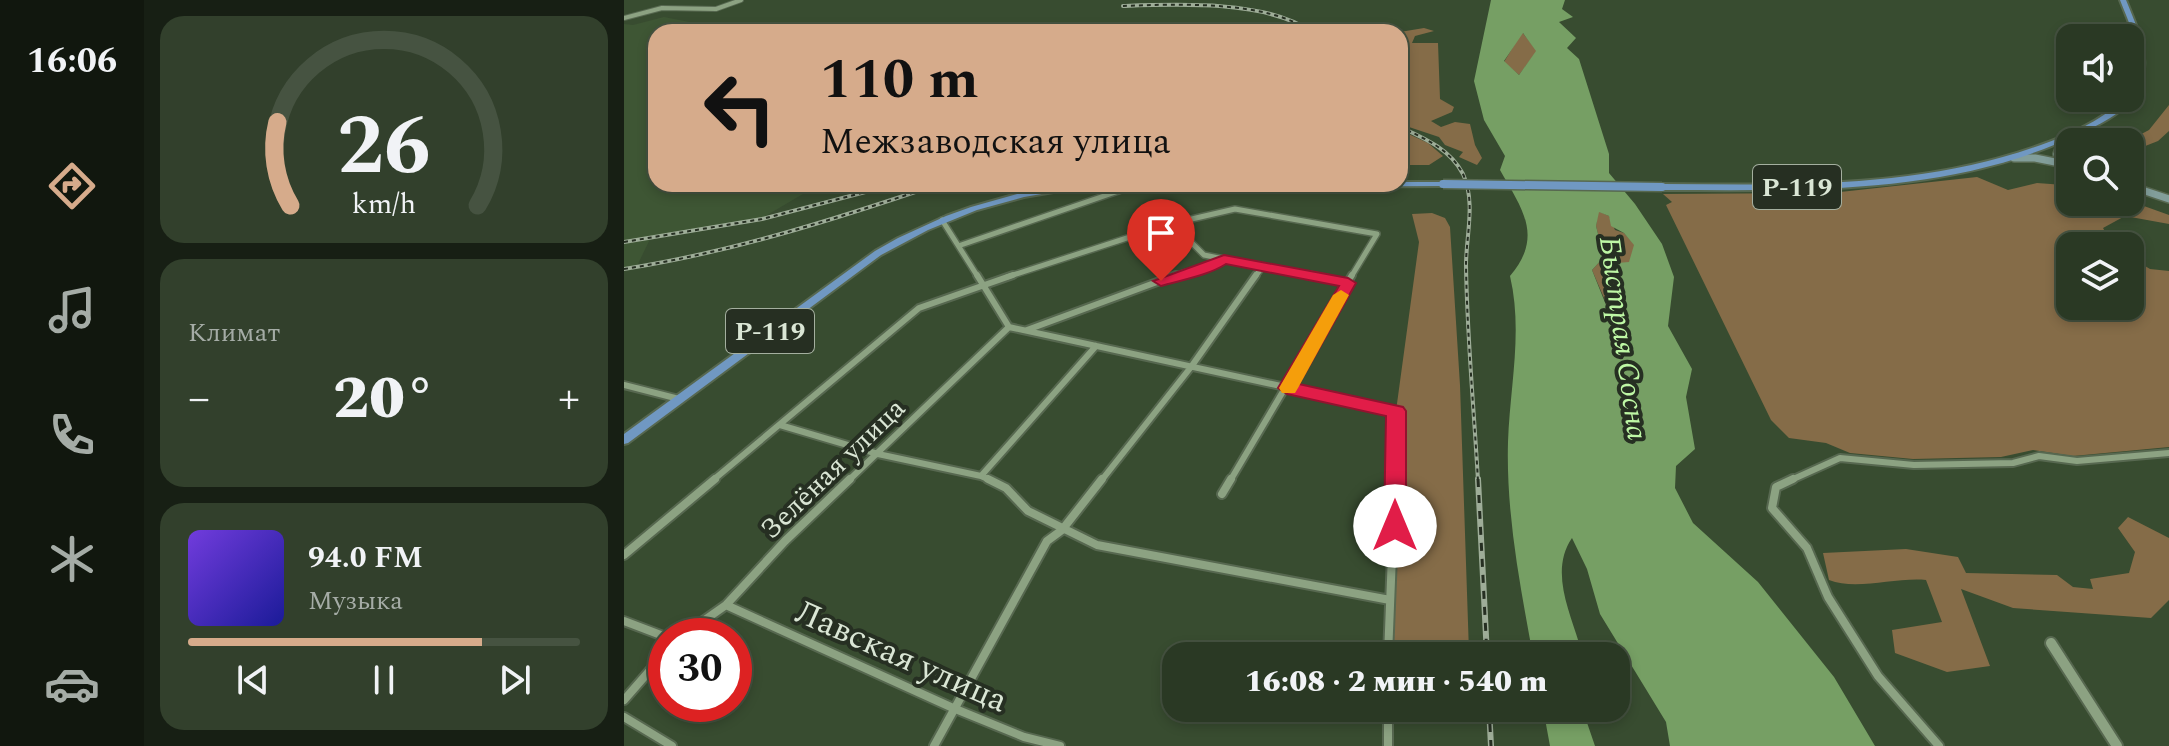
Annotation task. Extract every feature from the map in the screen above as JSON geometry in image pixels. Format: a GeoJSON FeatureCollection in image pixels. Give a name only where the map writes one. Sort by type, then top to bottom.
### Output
{"type":"FeatureCollection","features":[{"type":"Feature","properties":{"kind":"highway","name":"Р-119"},"geometry":{"type":"LineString","coordinates":[[2123,0],[2131,24]]}},
{"type":"Feature","properties":{"kind":"highway","name":"Р-119"},"geometry":{"type":"LineString","coordinates":[[2085,128],[2111,112]]}},
{"type":"Feature","properties":{"kind":"highway","name":"Р-119"},"geometry":{"type":"LineString","coordinates":[[1408,184],[1832,187],[1931,177],[2014,158],[2056,141]]}},
{"type":"Feature","properties":{"kind":"highway","name":"Р-119"},"geometry":{"type":"LineString","coordinates":[[624,440],[878,253],[942,220],[1031,192]]}},
{"type":"Feature","properties":{"kind":"main road"},"geometry":{"type":"LineString","coordinates":[[2033,152],[2056,159]]}},
{"type":"Feature","properties":{"kind":"main road"},"geometry":{"type":"LineString","coordinates":[[2014,158],[2056,162]]}},
{"type":"Feature","properties":{"kind":"main road"},"geometry":{"type":"LineString","coordinates":[[2144,191],[2169,199]]}},
{"type":"Feature","properties":{"kind":"street"},"geometry":{"type":"LineString","coordinates":[[624,18],[662,8],[716,9],[741,0]]}},
{"type":"Feature","properties":{"kind":"street"},"geometry":{"type":"LineString","coordinates":[[961,245],[1116,192]]}},
{"type":"Feature","properties":{"kind":"street"},"geometry":{"type":"LineString","coordinates":[[624,555],[919,308],[1173,224],[1235,209],[1377,234],[1222,494]]}},
{"type":"Feature","properties":{"kind":"street"},"geometry":{"type":"LineString","coordinates":[[942,220],[961,245],[1009,327],[1396,411],[1395,526],[1388,642]]}},
{"type":"Feature","properties":{"kind":"street"},"geometry":{"type":"LineString","coordinates":[[1173,224],[1204,255],[1348,283]]}},
{"type":"Feature","properties":{"kind":"street"},"geometry":{"type":"LineString","coordinates":[[1027,330],[1188,271],[1208,269],[1224,259]]}},
{"type":"Feature","properties":{"kind":"street"},"geometry":{"type":"LineString","coordinates":[[934,746],[1047,541],[1062,530],[1191,367],[1263,266]]}},
{"type":"Feature","properties":{"kind":"street","name":"Зелёная улица"},"geometry":{"type":"LineString","coordinates":[[708,618],[726,605],[785,541],[1009,327]]}},
{"type":"Feature","properties":{"kind":"street"},"geometry":{"type":"LineString","coordinates":[[981,476],[1096,346]]}},
{"type":"Feature","properties":{"kind":"street"},"geometry":{"type":"LineString","coordinates":[[624,385],[679,399]]}},
{"type":"Feature","properties":{"kind":"street"},"geometry":{"type":"LineString","coordinates":[[780,425],[878,454],[981,476],[1006,488],[1028,511],[1097,545],[1390,600]]}},
{"type":"Feature","properties":{"kind":"street"},"geometry":{"type":"LineString","coordinates":[[1939,746],[1878,676],[1828,597],[1807,548],[1772,508],[1776,487],[1840,458],[1929,465],[2013,463],[2039,456],[2077,461],[2169,453]]}},
{"type":"Feature","properties":{"kind":"street","name":"Лавская улица"},"geometry":{"type":"LineString","coordinates":[[726,605],[953,708],[1024,737],[1060,746]]}},
{"type":"Feature","properties":{"kind":"street"},"geometry":{"type":"LineString","coordinates":[[624,621],[648,630]]}},
{"type":"Feature","properties":{"kind":"street"},"geometry":{"type":"LineString","coordinates":[[2051,643],[2117,746]]}},
{"type":"Feature","properties":{"kind":"street"},"geometry":{"type":"LineString","coordinates":[[624,700],[648,673]]}},
{"type":"Feature","properties":{"kind":"street"},"geometry":{"type":"LineString","coordinates":[[624,717],[672,746]]}},
{"type":"Feature","properties":{"kind":"street"},"geometry":{"type":"LineString","coordinates":[[1388,722],[1388,746]]}},
{"type":"Feature","properties":{"kind":"shaded area"},"geometry":{"type":"Polygon","coordinates":[[[664,17],[699,24],[648,24],[648,192],[806,192],[762,218],[651,237],[637,266],[624,268],[624,24],[633,25],[664,17]]]}},
{"type":"Feature","properties":{"kind":"shaded area"},"geometry":{"type":"Polygon","coordinates":[[[1424,28],[1434,31],[1415,36],[1412,43],[1438,43],[1440,99],[1454,107],[1452,112],[1431,121],[1441,127],[1455,122],[1470,124],[1482,158],[1477,165],[1459,157],[1463,152],[1445,145],[1439,137],[1408,127],[1408,31],[1424,28]]]}},
{"type":"Feature","properties":{"kind":"shaded area"},"geometry":{"type":"Polygon","coordinates":[[[1522,32],[1537,51],[1519,75],[1504,62],[1522,32]]]}},
{"type":"Feature","properties":{"kind":"shaded area"},"geometry":{"type":"Polygon","coordinates":[[[2169,105],[2169,131],[2158,141],[2144,146],[2144,133],[2169,105]]]}},
{"type":"Feature","properties":{"kind":"shaded area"},"geometry":{"type":"Polygon","coordinates":[[[1408,134],[1428,143],[1443,156],[1429,165],[1408,165],[1408,134]]]}},
{"type":"Feature","properties":{"kind":"shaded area"},"geometry":{"type":"Polygon","coordinates":[[[1977,177],[2008,190],[2037,183],[2056,184],[2056,216],[2125,216],[2103,228],[2105,232],[2056,232],[2056,320],[2144,320],[2144,265],[2169,271],[2169,447],[2073,456],[2033,450],[2001,457],[1913,459],[1850,453],[1826,443],[1789,438],[1771,420],[1666,205],[1672,202],[1663,194],[1831,193],[1977,177]]]}},
{"type":"Feature","properties":{"kind":"shaded area"},"geometry":{"type":"Polygon","coordinates":[[[2144,206],[2169,215],[2169,224],[2125,216],[2144,216],[2144,206]]]}},
{"type":"Feature","properties":{"kind":"shaded area"},"geometry":{"type":"Polygon","coordinates":[[[1598,211],[1609,216],[1615,230],[1624,233],[1635,245],[1621,299],[1607,305],[1592,270],[1604,257],[1596,226],[1598,211]]]}},
{"type":"Feature","properties":{"kind":"shaded area"},"geometry":{"type":"Polygon","coordinates":[[[1432,213],[1445,218],[1450,227],[1460,385],[1469,642],[1388,642],[1396,411],[1419,242],[1412,214],[1432,213]]]}},
{"type":"Feature","properties":{"kind":"shaded area"},"geometry":{"type":"Polygon","coordinates":[[[2128,517],[2169,538],[2169,600],[2151,618],[2013,608],[1961,589],[1990,666],[1947,672],[1895,653],[1892,630],[1942,622],[1926,580],[1840,583],[1829,580],[1823,553],[1906,549],[1958,557],[1966,573],[2057,575],[2073,587],[2093,589],[2090,579],[2129,573],[2135,552],[2118,528],[2128,517]]]}},
{"type":"Feature","properties":{"kind":"water","name":"Быстрая Сосна"},"geometry":{"type":"Polygon","coordinates":[[[1491,0],[1565,0],[1562,9],[1573,17],[1559,22],[1576,38],[1567,48],[1579,59],[1609,154],[1609,173],[1662,244],[1674,277],[1668,326],[1692,369],[1686,397],[1695,449],[1676,466],[1675,488],[1693,523],[1758,582],[1834,677],[1875,746],[1670,746],[1666,722],[1630,663],[1630,642],[1617,642],[1600,614],[1587,569],[1572,538],[1562,563],[1562,577],[1579,642],[1530,642],[1515,549],[1508,469],[1516,338],[1510,276],[1520,262],[1528,235],[1522,210],[1500,170],[1505,156],[1484,120],[1474,81],[1491,0]],[[1523,33],[1504,61],[1519,75],[1536,51],[1523,33]],[[1599,212],[1596,226],[1604,257],[1592,270],[1606,305],[1621,299],[1624,291],[1618,282],[1617,263],[1629,262],[1634,245],[1624,233],[1611,226],[1609,216],[1599,212]]]}},
{"type":"Feature","properties":{"kind":"water"},"geometry":{"type":"Polygon","coordinates":[[[1546,722],[1587,722],[1595,746],[1550,746],[1546,722]]]}},
{"type":"Feature","properties":{"kind":"railway"},"geometry":{"type":"LineString","coordinates":[[1123,6],[1221,6],[1271,14],[1297,24]]}},
{"type":"Feature","properties":{"kind":"railway"},"geometry":{"type":"LineString","coordinates":[[1408,131],[1444,151],[1458,165],[1467,185],[1470,207],[1466,265],[1469,346],[1478,481]]}},
{"type":"Feature","properties":{"kind":"railway"},"geometry":{"type":"LineString","coordinates":[[624,242],[762,219],[865,192]]}},
{"type":"Feature","properties":{"kind":"railway"},"geometry":{"type":"LineString","coordinates":[[624,269],[783,233],[915,192]]}},
{"type":"Feature","properties":{"kind":"railway"},"geometry":{"type":"LineString","coordinates":[[1478,479],[1486,642]]}},
{"type":"Feature","properties":{"kind":"railway"},"geometry":{"type":"LineString","coordinates":[[1490,722],[1491,746]]}},
{"type":"Feature","properties":{"kind":"slow traffic"},"geometry":{"type":"LineString","coordinates":[[1289,388],[1341,295]]}},
{"type":"Feature","properties":{"kind":"route"},"geometry":{"type":"LineString","coordinates":[[1161,281],[1188,271],[1208,269],[1224,259],[1348,283],[1287,388],[1396,411],[1395,526]]}}]}
